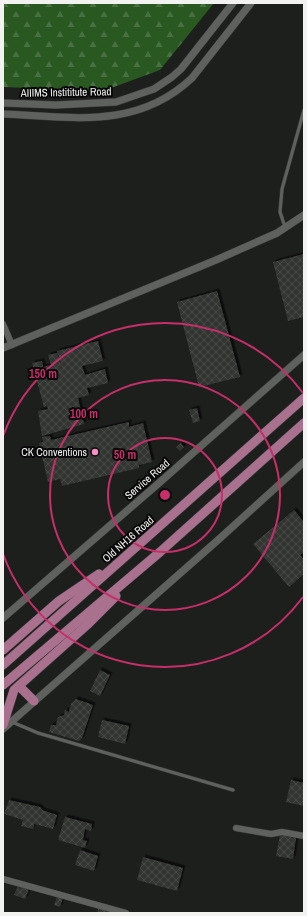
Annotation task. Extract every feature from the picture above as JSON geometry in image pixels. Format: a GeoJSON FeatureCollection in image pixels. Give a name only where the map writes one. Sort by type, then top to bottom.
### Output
{"type":"FeatureCollection","features":[{"type":"Feature","properties":{"kind":"main road","name":"Old NH16 Road"},"geometry":{"type":"LineString","coordinates":[[3,665],[304,398]]}},
{"type":"Feature","properties":{"kind":"main road"},"geometry":{"type":"LineString","coordinates":[[3,685],[160,552],[304,423]]}},
{"type":"Feature","properties":{"kind":"main road"},"geometry":{"type":"LineString","coordinates":[[3,650],[59,601],[131,552]]}},
{"type":"Feature","properties":{"kind":"main road"},"geometry":{"type":"LineString","coordinates":[[8,723],[14,690],[87,625],[160,552]]}},
{"type":"Feature","properties":{"kind":"main road"},"geometry":{"type":"LineString","coordinates":[[19,686],[34,701]]}},
{"type":"Feature","properties":{"kind":"street","name":"AIIIMS Instititute Road"},"geometry":{"type":"LineString","coordinates":[[3,103],[56,105],[116,102],[154,89],[181,69],[233,3]]}},
{"type":"Feature","properties":{"kind":"street","name":"AIIIMS Instititute Road"},"geometry":{"type":"LineString","coordinates":[[3,114],[90,118],[124,115],[157,103],[184,86],[192,78],[251,3]]}},
{"type":"Feature","properties":{"kind":"street"},"geometry":{"type":"LineString","coordinates":[[3,348],[216,260],[285,228],[304,215]]}},
{"type":"Feature","properties":{"kind":"street"},"geometry":{"type":"LineString","coordinates":[[3,324],[12,345]]}},
{"type":"Feature","properties":{"kind":"street","name":"Service Road"},"geometry":{"type":"LineString","coordinates":[[3,618],[160,483],[304,355]]}},
{"type":"Feature","properties":{"kind":"street"},"geometry":{"type":"LineString","coordinates":[[3,729],[8,723],[218,540],[304,462]]}},
{"type":"Feature","properties":{"kind":"street"},"geometry":{"type":"LineString","coordinates":[[236,828],[271,834],[282,832],[304,836]]}},
{"type":"Feature","properties":{"kind":"street"},"geometry":{"type":"LineString","coordinates":[[3,879],[126,913]]}},
{"type":"Feature","properties":{"kind":"lane"},"geometry":{"type":"LineString","coordinates":[[285,228],[280,212],[282,189],[304,110]]}},
{"type":"Feature","properties":{"kind":"lane"},"geometry":{"type":"LineString","coordinates":[[8,723],[234,790]]}},
{"type":"Feature","properties":{"kind":"green space"},"geometry":{"type":"Polygon","coordinates":[[[3,3],[214,3],[160,70],[103,91],[3,87],[3,3]]]}},
{"type":"Feature","properties":{"kind":"building"},"geometry":{"type":"Polygon","coordinates":[[[304,254],[304,317],[288,321],[273,262],[304,254]]]}},
{"type":"Feature","properties":{"kind":"building"},"geometry":{"type":"Polygon","coordinates":[[[217,291],[240,377],[199,387],[177,302],[217,291]]]}},
{"type":"Feature","properties":{"kind":"building"},"geometry":{"type":"Polygon","coordinates":[[[98,341],[103,361],[82,366],[85,375],[105,369],[108,383],[87,388],[89,395],[78,398],[84,424],[42,436],[38,411],[48,409],[47,406],[44,407],[32,363],[42,361],[43,367],[51,365],[48,355],[57,353],[63,371],[57,351],[98,341]]]}},
{"type":"Feature","properties":{"kind":"building"},"geometry":{"type":"Polygon","coordinates":[[[197,408],[200,421],[193,423],[189,410],[197,408]]]}},
{"type":"Feature","properties":{"kind":"building","name":"CK Conventions"},"geometry":{"type":"Polygon","coordinates":[[[129,422],[129,427],[143,423],[152,462],[139,465],[139,468],[62,486],[60,479],[48,482],[39,443],[43,442],[42,437],[50,436],[51,440],[129,422]]]}},
{"type":"Feature","properties":{"kind":"building"},"geometry":{"type":"Polygon","coordinates":[[[181,443],[184,447],[180,451],[176,447],[181,443]]]}},
{"type":"Feature","properties":{"kind":"building"},"geometry":{"type":"Polygon","coordinates":[[[294,510],[304,522],[304,552],[300,555],[304,560],[304,574],[289,587],[253,544],[294,510]]]}},
{"type":"Feature","properties":{"kind":"building"},"geometry":{"type":"Polygon","coordinates":[[[100,670],[110,675],[100,696],[90,691],[100,670]]]}},
{"type":"Feature","properties":{"kind":"building"},"geometry":{"type":"Polygon","coordinates":[[[76,699],[93,705],[82,738],[79,741],[49,732],[51,725],[56,725],[58,717],[64,715],[65,710],[69,712],[71,704],[76,699]]]}},
{"type":"Feature","properties":{"kind":"building"},"geometry":{"type":"Polygon","coordinates":[[[102,720],[129,726],[125,744],[98,737],[102,720]]]}},
{"type":"Feature","properties":{"kind":"building"},"geometry":{"type":"Polygon","coordinates":[[[291,780],[304,783],[304,806],[286,802],[291,780]]]}},
{"type":"Feature","properties":{"kind":"building"},"geometry":{"type":"Polygon","coordinates":[[[9,800],[40,807],[42,810],[57,815],[53,829],[34,824],[33,829],[21,826],[23,820],[4,814],[9,800]]]}},
{"type":"Feature","properties":{"kind":"building"},"geometry":{"type":"Polygon","coordinates":[[[65,817],[92,824],[91,831],[85,829],[83,840],[87,841],[85,848],[58,840],[65,817]]]}},
{"type":"Feature","properties":{"kind":"building"},"geometry":{"type":"Polygon","coordinates":[[[280,835],[296,838],[293,859],[276,856],[280,835]]]}},
{"type":"Feature","properties":{"kind":"building"},"geometry":{"type":"Polygon","coordinates":[[[80,850],[98,856],[94,871],[75,865],[80,850]]]}},
{"type":"Feature","properties":{"kind":"building"},"geometry":{"type":"Polygon","coordinates":[[[143,857],[183,868],[177,891],[137,880],[143,857]]]}},
{"type":"Feature","properties":{"kind":"building"},"geometry":{"type":"Polygon","coordinates":[[[18,885],[29,889],[25,899],[14,895],[18,885]]]}},
{"type":"Feature","properties":{"kind":"building"},"geometry":{"type":"Polygon","coordinates":[[[57,897],[63,898],[60,907],[54,905],[57,897]]]}},
{"type":"Feature","properties":{"kind":"building"},"geometry":{"type":"Polygon","coordinates":[[[99,907],[109,910],[108,913],[97,913],[99,907]]]}},
{"type":"Feature","properties":{"kind":"place","name":"CK Conventions"},"geometry":{"type":"Point","coordinates":[95,452]}}]}
